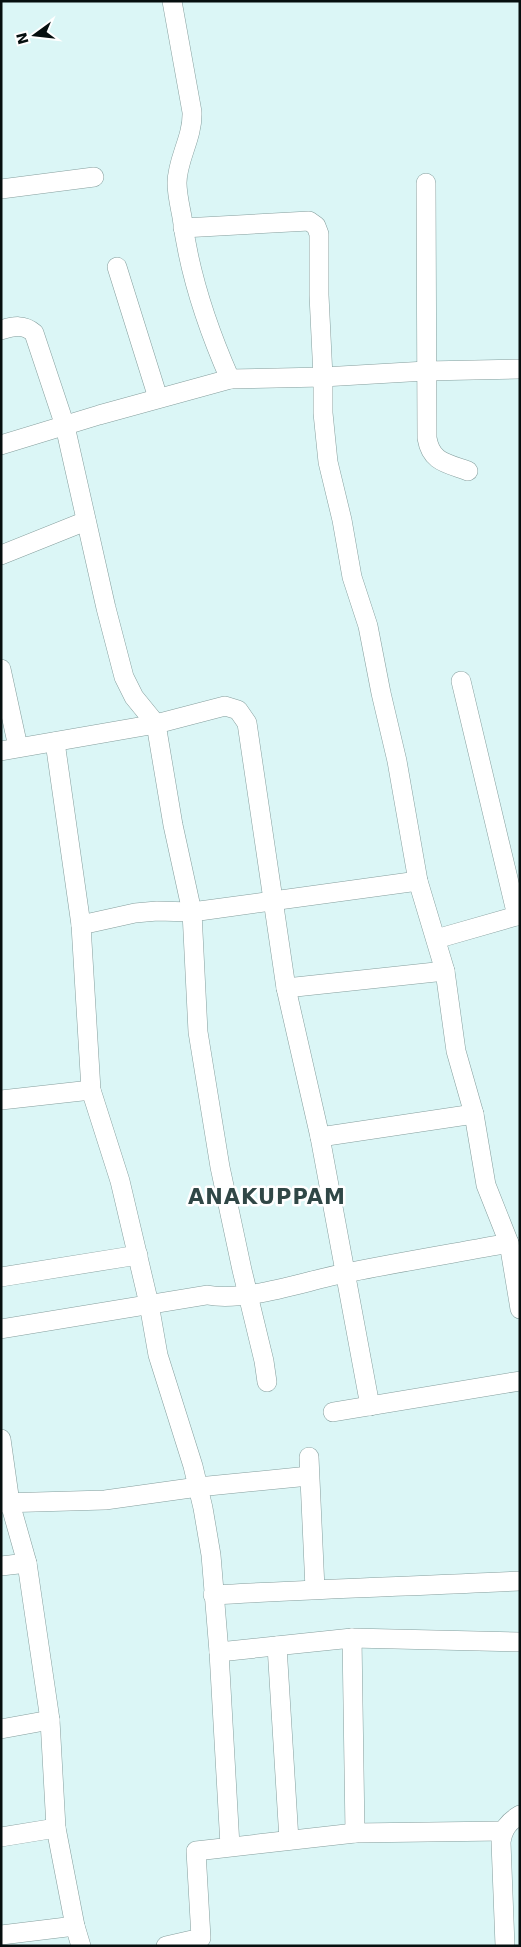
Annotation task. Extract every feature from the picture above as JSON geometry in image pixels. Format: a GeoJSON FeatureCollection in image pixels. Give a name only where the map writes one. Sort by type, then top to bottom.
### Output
{"type":"FeatureCollection","features":[{"type":"Feature","properties":{"kind":"street"},"geometry":{"type":"LineString","coordinates":[[172,1],[192,112],[192,123],[177,183],[183,228],[190,266],[203,313],[230,379]]}},
{"type":"Feature","properties":{"kind":"street"},"geometry":{"type":"LineString","coordinates":[[1,190],[94,177]]}},
{"type":"Feature","properties":{"kind":"street"},"geometry":{"type":"LineString","coordinates":[[426,183],[427,438],[429,450],[440,460],[468,471]]}},
{"type":"Feature","properties":{"kind":"street"},"geometry":{"type":"LineString","coordinates":[[183,228],[310,222],[316,226],[319,234],[319,304],[323,413],[328,462],[342,520],[352,577],[368,626],[380,693],[397,760],[418,881],[445,971],[456,1051],[474,1114],[486,1185],[509,1243],[520,1309]]}},
{"type":"Feature","properties":{"kind":"street"},"geometry":{"type":"LineString","coordinates":[[117,266],[158,398]]}},
{"type":"Feature","properties":{"kind":"street"},"geometry":{"type":"LineString","coordinates":[[1,330],[17,326],[28,328],[34,333],[65,426],[106,608],[124,677],[134,697],[156,724],[173,825],[192,912],[198,1032],[220,1167],[264,1361],[267,1382]]}},
{"type":"Feature","properties":{"kind":"street"},"geometry":{"type":"LineString","coordinates":[[1,445],[158,398],[230,379],[520,369]]}},
{"type":"Feature","properties":{"kind":"street"},"geometry":{"type":"LineString","coordinates":[[1,554],[86,521]]}},
{"type":"Feature","properties":{"kind":"street"},"geometry":{"type":"LineString","coordinates":[[1,669],[10,749],[156,724],[225,706],[238,710],[247,722],[286,988],[320,1137],[370,1406]]}},
{"type":"Feature","properties":{"kind":"street"},"geometry":{"type":"LineString","coordinates":[[436,938],[518,915],[461,682]]}},
{"type":"Feature","properties":{"kind":"street"},"geometry":{"type":"LineString","coordinates":[[55,742],[81,926],[90,1090],[120,1181],[150,1304],[158,1355],[198,1487],[210,1555],[219,1652],[230,1846]]}},
{"type":"Feature","properties":{"kind":"street"},"geometry":{"type":"LineString","coordinates":[[81,926],[135,913],[157,911],[192,912],[418,881]]}},
{"type":"Feature","properties":{"kind":"street"},"geometry":{"type":"LineString","coordinates":[[286,988],[445,971]]}},
{"type":"Feature","properties":{"kind":"street"},"geometry":{"type":"LineString","coordinates":[[1,1100],[90,1090]]}},
{"type":"Feature","properties":{"kind":"street"},"geometry":{"type":"LineString","coordinates":[[320,1137],[474,1114]]}},
{"type":"Feature","properties":{"kind":"street"},"geometry":{"type":"LineString","coordinates":[[1,1329],[207,1295],[220,1298],[249,1294],[346,1273],[509,1243]]}},
{"type":"Feature","properties":{"kind":"street"},"geometry":{"type":"LineString","coordinates":[[1,1277],[138,1255]]}},
{"type":"Feature","properties":{"kind":"street"},"geometry":{"type":"LineString","coordinates":[[333,1412],[520,1380]]}},
{"type":"Feature","properties":{"kind":"street"},"geometry":{"type":"LineString","coordinates":[[1,1439],[5,1503],[27,1563],[50,1720],[56,1828],[75,1926],[81,1946]]}},
{"type":"Feature","properties":{"kind":"street"},"geometry":{"type":"LineString","coordinates":[[309,1457],[315,1588]]}},
{"type":"Feature","properties":{"kind":"street"},"geometry":{"type":"LineString","coordinates":[[5,1503],[105,1500],[198,1487],[309,1476]]}},
{"type":"Feature","properties":{"kind":"street"},"geometry":{"type":"LineString","coordinates":[[1,1566],[27,1563]]}},
{"type":"Feature","properties":{"kind":"street"},"geometry":{"type":"LineString","coordinates":[[213,1595],[315,1588],[396,1587],[520,1581]]}},
{"type":"Feature","properties":{"kind":"street"},"geometry":{"type":"LineString","coordinates":[[219,1652],[352,1638],[520,1642]]}},
{"type":"Feature","properties":{"kind":"street"},"geometry":{"type":"LineString","coordinates":[[352,1638],[355,1833]]}},
{"type":"Feature","properties":{"kind":"street"},"geometry":{"type":"LineString","coordinates":[[277,1646],[290,1840]]}},
{"type":"Feature","properties":{"kind":"street"},"geometry":{"type":"LineString","coordinates":[[1,1729],[50,1720]]}},
{"type":"Feature","properties":{"kind":"street"},"geometry":{"type":"LineString","coordinates":[[505,1946],[502,1831],[520,1815]]}},
{"type":"Feature","properties":{"kind":"street"},"geometry":{"type":"LineString","coordinates":[[1,1837],[56,1828]]}},
{"type":"Feature","properties":{"kind":"street"},"geometry":{"type":"LineString","coordinates":[[166,1946],[201,1938],[196,1851],[355,1833],[502,1831]]}},
{"type":"Feature","properties":{"kind":"street"},"geometry":{"type":"LineString","coordinates":[[1,1935],[75,1926]]}},
{"type":"Feature","properties":{"kind":"district","name":"ANAKUPPAM"},"geometry":{"type":"Point","coordinates":[267,1197]}}]}
